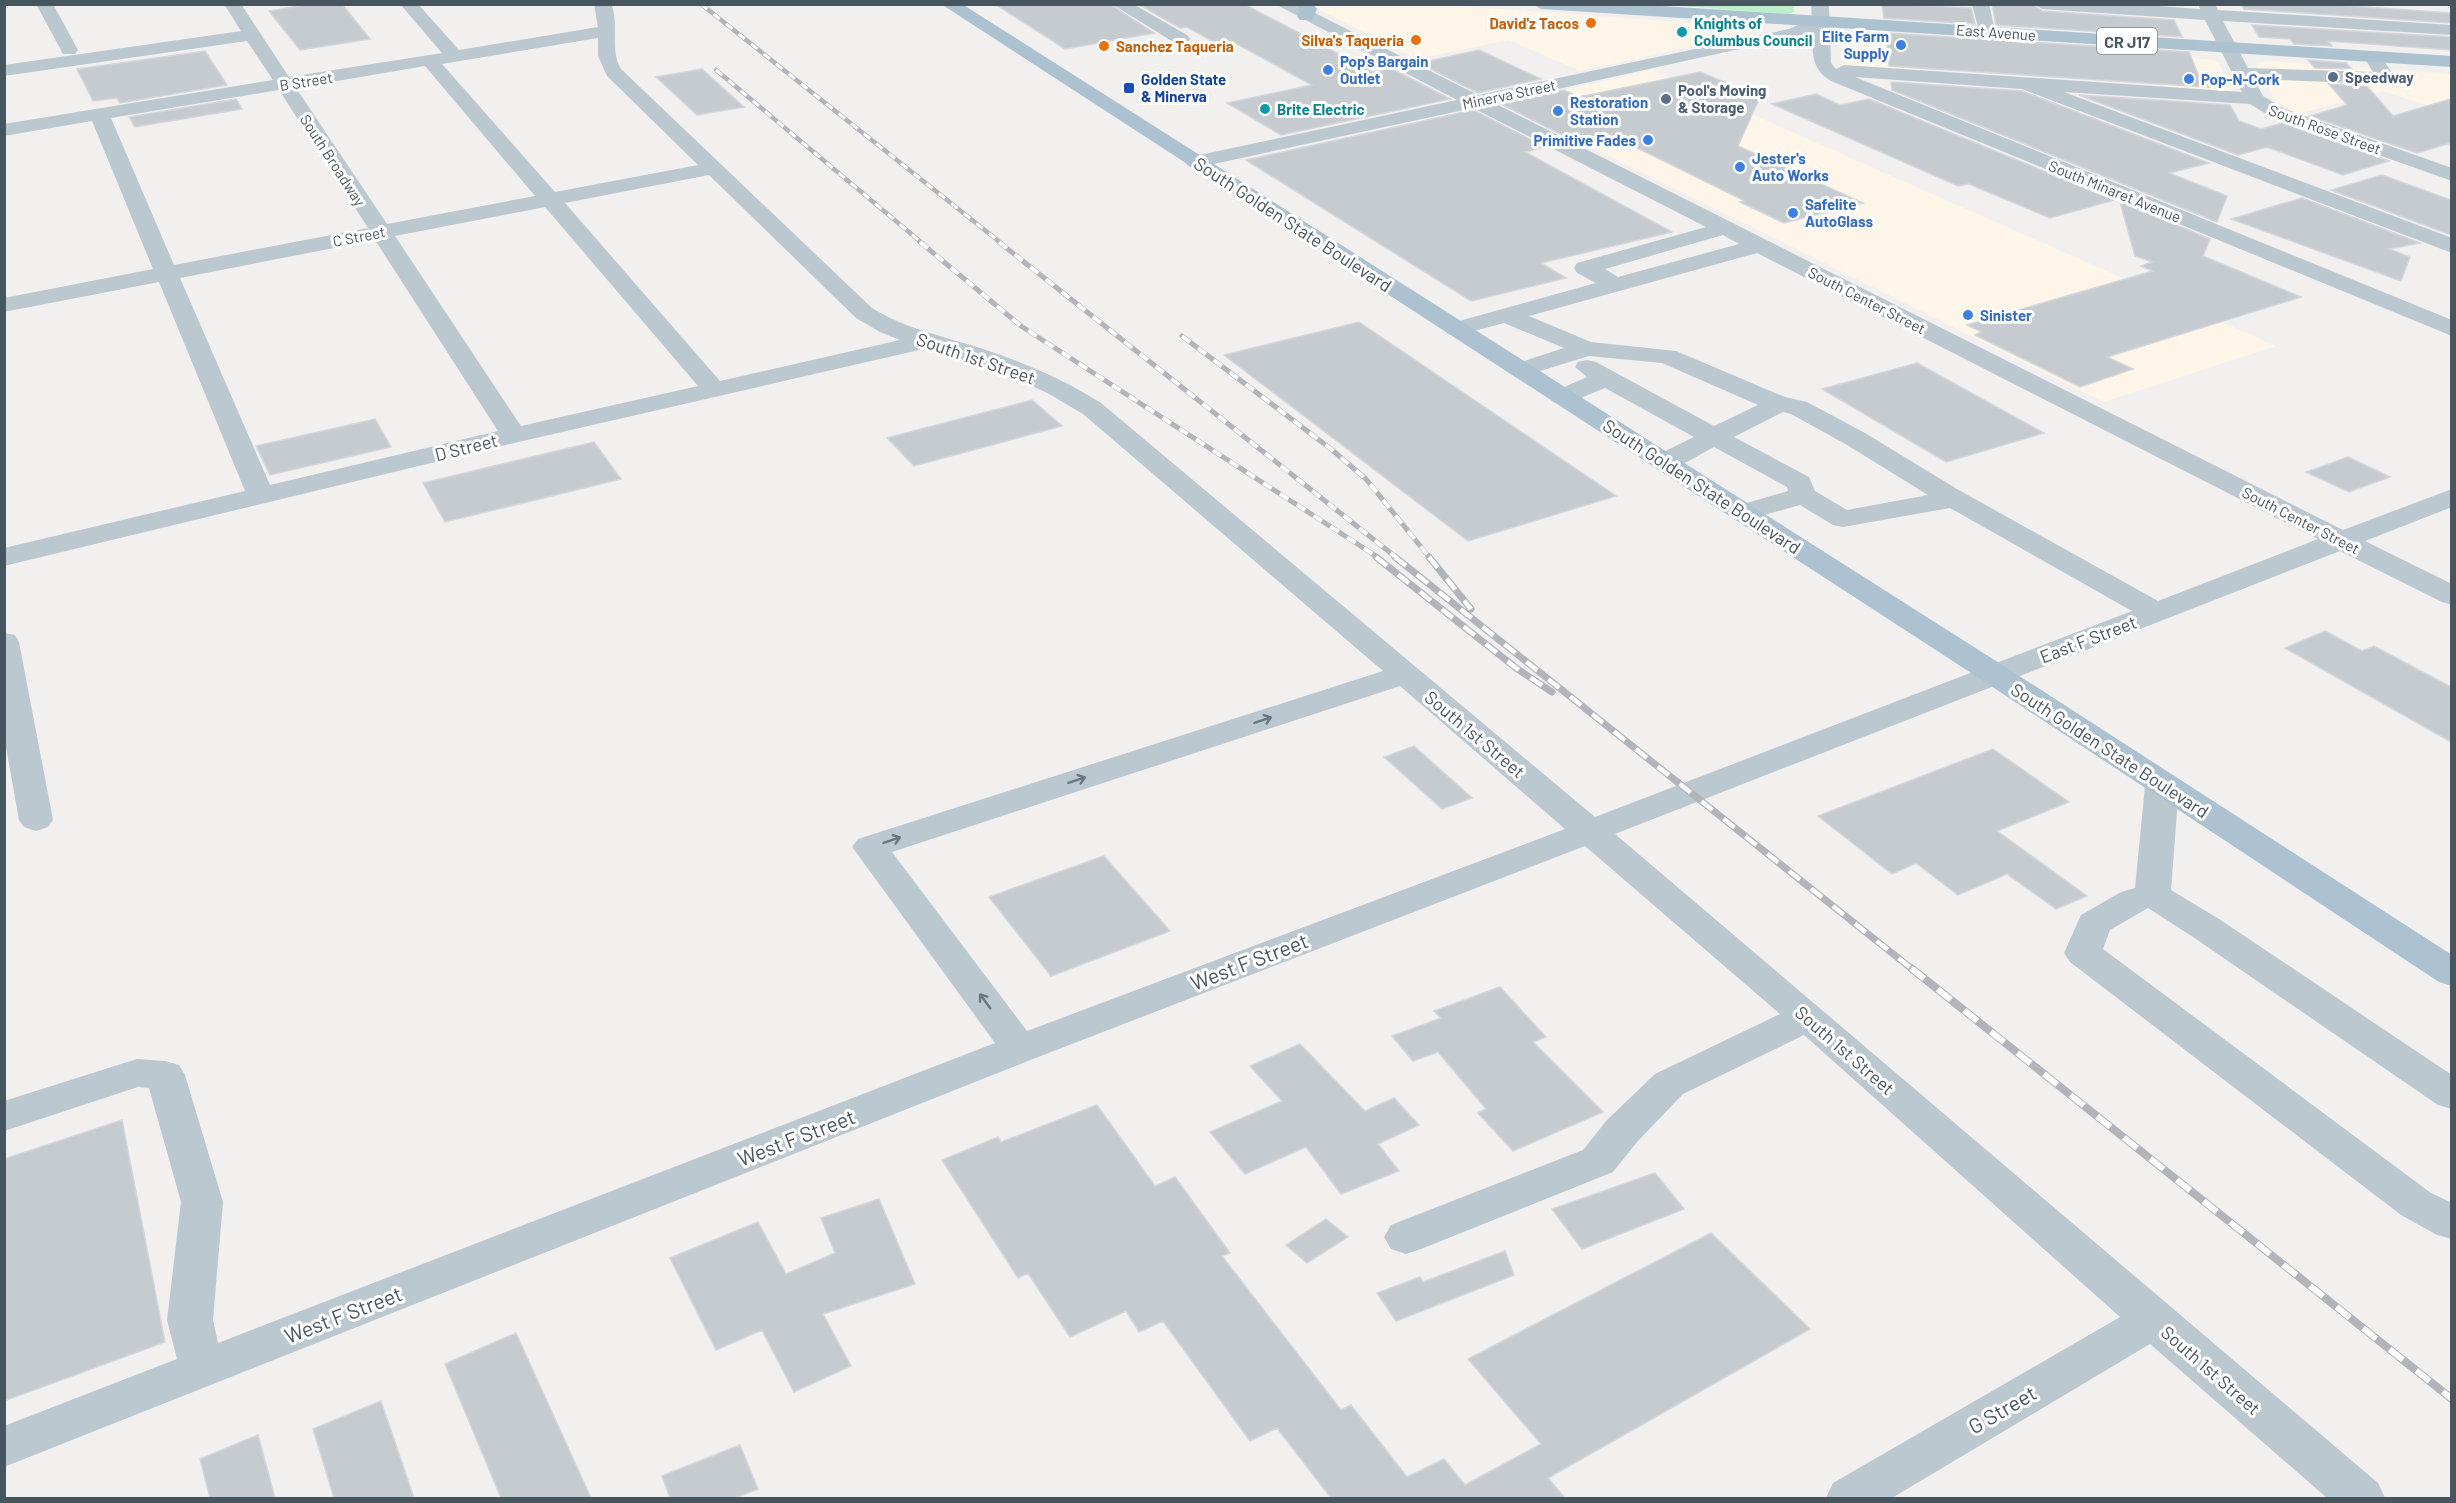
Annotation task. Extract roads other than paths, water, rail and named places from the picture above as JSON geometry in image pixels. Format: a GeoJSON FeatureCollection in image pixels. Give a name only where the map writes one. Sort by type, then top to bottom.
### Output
{"type":"FeatureCollection","features":[{"type":"Feature","properties":{"kind":"main road","name":"South Golden State Boulevard"},"geometry":{"type":"LineString","coordinates":[[949,4],[1996,675],[2451,973]]}},
{"type":"Feature","properties":{"kind":"main road","name":"East Avenue"},"geometry":{"type":"LineString","coordinates":[[1541,4],[2442,62]]}},
{"type":"Feature","properties":{"kind":"street"},"geometry":{"type":"LineString","coordinates":[[44,4],[69,50]]}},
{"type":"Feature","properties":{"kind":"street","name":"South Broadway"},"geometry":{"type":"LineString","coordinates":[[232,4],[514,435]]}},
{"type":"Feature","properties":{"kind":"street"},"geometry":{"type":"LineString","coordinates":[[408,4],[456,57]]}},
{"type":"Feature","properties":{"kind":"street"},"geometry":{"type":"LineString","coordinates":[[1120,4],[1181,39]]}},
{"type":"Feature","properties":{"kind":"street","name":"South Center Street"},"geometry":{"type":"LineString","coordinates":[[1283,4],[1305,10],[1474,101],[2451,596]]}},
{"type":"Feature","properties":{"kind":"street"},"geometry":{"type":"LineString","coordinates":[[1639,4],[1658,12]]}},
{"type":"Feature","properties":{"kind":"street"},"geometry":{"type":"LineString","coordinates":[[1980,4],[1986,31]]}},
{"type":"Feature","properties":{"kind":"street"},"geometry":{"type":"LineString","coordinates":[[2042,4],[2209,10],[2451,30]]}},
{"type":"Feature","properties":{"kind":"street","name":"South Rose Street"},"geometry":{"type":"LineString","coordinates":[[2209,10],[2253,96],[2278,113],[2451,175]]}},
{"type":"Feature","properties":{"kind":"street","name":"B Street"},"geometry":{"type":"LineString","coordinates":[[4,130],[456,57],[604,18]]}},
{"type":"Feature","properties":{"kind":"street","name":"South 1st Street"},"geometry":{"type":"LineString","coordinates":[[604,18],[605,52],[611,68],[864,313],[886,327],[1017,369],[1084,402],[1108,420],[1808,1017],[2153,1320],[2361,1498]]}},
{"type":"Feature","properties":{"kind":"street"},"geometry":{"type":"LineString","coordinates":[[1821,21],[1822,61],[1826,69],[2024,83],[2253,96],[2378,78],[2383,73],[2373,57]]}},
{"type":"Feature","properties":{"kind":"street","name":"Minerva Street"},"geometry":{"type":"LineString","coordinates":[[1195,162],[1793,33],[1821,21]]}},
{"type":"Feature","properties":{"kind":"street"},"geometry":{"type":"LineString","coordinates":[[4,72],[252,35]]}},
{"type":"Feature","properties":{"kind":"street"},"geometry":{"type":"LineString","coordinates":[[2294,52],[2298,89]]}},
{"type":"Feature","properties":{"kind":"street"},"geometry":{"type":"LineString","coordinates":[[430,61],[714,389]]}},
{"type":"Feature","properties":{"kind":"street"},"geometry":{"type":"LineString","coordinates":[[2442,62],[2451,67]]}},
{"type":"Feature","properties":{"kind":"street","name":"South Minaret Avenue"},"geometry":{"type":"LineString","coordinates":[[1826,69],[1847,81],[2451,329]]}},
{"type":"Feature","properties":{"kind":"street"},"geometry":{"type":"LineString","coordinates":[[2241,73],[2298,89]]}},
{"type":"Feature","properties":{"kind":"street"},"geometry":{"type":"LineString","coordinates":[[2024,83],[2451,246]]}},
{"type":"Feature","properties":{"kind":"street"},"geometry":{"type":"LineString","coordinates":[[99,114],[261,496]]}},
{"type":"Feature","properties":{"kind":"street","name":"C Street"},"geometry":{"type":"LineString","coordinates":[[4,305],[713,168]]}},
{"type":"Feature","properties":{"kind":"street"},"geometry":{"type":"LineString","coordinates":[[1616,285],[1585,268],[1725,228]]}},
{"type":"Feature","properties":{"kind":"street"},"geometry":{"type":"LineString","coordinates":[[1456,329],[1759,245]]}},
{"type":"Feature","properties":{"kind":"street"},"geometry":{"type":"LineString","coordinates":[[1660,247],[1692,264]]}},
{"type":"Feature","properties":{"kind":"street"},"geometry":{"type":"LineString","coordinates":[[1505,315],[1578,353],[1606,378],[1799,483],[1803,495],[1842,519],[1954,499]]}},
{"type":"Feature","properties":{"kind":"street","name":"D Street"},"geometry":{"type":"LineString","coordinates":[[4,557],[514,435],[928,341]]}},
{"type":"Feature","properties":{"kind":"street"},"geometry":{"type":"LineString","coordinates":[[1521,370],[1578,353],[1667,356],[1709,376],[1779,404],[1798,407],[1954,499],[2156,612]]}},
{"type":"Feature","properties":{"kind":"street"},"geometry":{"type":"LineString","coordinates":[[1562,397],[1606,378]]}},
{"type":"Feature","properties":{"kind":"street"},"geometry":{"type":"LineString","coordinates":[[1664,462],[1779,404]]}},
{"type":"Feature","properties":{"kind":"street"},"geometry":{"type":"LineString","coordinates":[[1743,513],[1803,495]]}},
{"type":"Feature","properties":{"kind":"street","name":"East F Street"},"geometry":{"type":"LineString","coordinates":[[1588,830],[1996,675],[2451,497]]}},
{"type":"Feature","properties":{"kind":"street"},"geometry":{"type":"LineString","coordinates":[[4,642],[36,820]]}},
{"type":"Feature","properties":{"kind":"street"},"geometry":{"type":"LineString","coordinates":[[1019,1049],[870,847],[1404,674]]}},
{"type":"Feature","properties":{"kind":"street"},"geometry":{"type":"LineString","coordinates":[[2153,895],[2158,816],[2163,786]]}},
{"type":"Feature","properties":{"kind":"street","name":"West F Street"},"geometry":{"type":"LineString","coordinates":[[4,1447],[1019,1049],[1588,830]]}},
{"type":"Feature","properties":{"kind":"street"},"geometry":{"type":"LineString","coordinates":[[2451,1095],[2206,928],[2153,895],[2133,900],[2094,923],[2083,953],[2416,1204],[2451,1223]]}},
{"type":"Feature","properties":{"kind":"street"},"geometry":{"type":"LineString","coordinates":[[1406,1238],[1598,1161],[1622,1131],[1669,1084],[1808,1017]]}},
{"type":"Feature","properties":{"kind":"street"},"geometry":{"type":"LineString","coordinates":[[4,1116],[137,1073],[165,1076],[202,1203],[190,1320],[202,1370]]}},
{"type":"Feature","properties":{"kind":"street","name":"G Street"},"geometry":{"type":"LineString","coordinates":[[1850,1498],[2153,1320]]}},
{"type":"Feature","properties":{"kind":"railway"},"geometry":{"type":"LineString","coordinates":[[701,4],[1001,243]]}},
{"type":"Feature","properties":{"kind":"railway"},"geometry":{"type":"LineString","coordinates":[[716,70],[922,243]]}},
{"type":"Feature","properties":{"kind":"railway"},"geometry":{"type":"LineString","coordinates":[[920,242],[1021,326],[1379,558]]}},
{"type":"Feature","properties":{"kind":"railway"},"geometry":{"type":"LineString","coordinates":[[999,242],[1397,558]]}},
{"type":"Feature","properties":{"kind":"railway"},"geometry":{"type":"LineString","coordinates":[[1182,336],[1331,449],[1366,479],[1430,558]]}},
{"type":"Feature","properties":{"kind":"railway"},"geometry":{"type":"LineString","coordinates":[[1376,557],[1516,668],[1552,692]]}},
{"type":"Feature","properties":{"kind":"railway"},"geometry":{"type":"LineString","coordinates":[[1395,557],[1912,969]]}},
{"type":"Feature","properties":{"kind":"railway"},"geometry":{"type":"LineString","coordinates":[[1429,557],[1471,609]]}},
{"type":"Feature","properties":{"kind":"railway"},"geometry":{"type":"LineString","coordinates":[[1911,968],[2452,1399]]}},
{"type":"Feature","properties":{"kind":"place","name":"David'z Tacos"},"geometry":{"type":"Point","coordinates":[1591,23]}},
{"type":"Feature","properties":{"kind":"place","name":"Knights of Columbus Council"},"geometry":{"type":"Point","coordinates":[1682,32]}},
{"type":"Feature","properties":{"kind":"place","name":"Silva's Taqueria"},"geometry":{"type":"Point","coordinates":[1416,40]}},
{"type":"Feature","properties":{"kind":"place","name":"Elite Farm Supply"},"geometry":{"type":"Point","coordinates":[1901,45]}},
{"type":"Feature","properties":{"kind":"place","name":"Sanchez Taqueria"},"geometry":{"type":"Point","coordinates":[1104,46]}},
{"type":"Feature","properties":{"kind":"place","name":"Pop's Bargain Outlet"},"geometry":{"type":"Point","coordinates":[1328,70]}},
{"type":"Feature","properties":{"kind":"place","name":"Speedway"},"geometry":{"type":"Point","coordinates":[2333,77]}},
{"type":"Feature","properties":{"kind":"place","name":"Pop-N-Cork"},"geometry":{"type":"Point","coordinates":[2189,79]}},
{"type":"Feature","properties":{"kind":"place","name":"Golden State & Minerva"},"geometry":{"type":"Point","coordinates":[1129,88]}},
{"type":"Feature","properties":{"kind":"place","name":"Pool's Moving & Storage"},"geometry":{"type":"Point","coordinates":[1666,99]}},
{"type":"Feature","properties":{"kind":"place","name":"Brite Electric"},"geometry":{"type":"Point","coordinates":[1265,109]}},
{"type":"Feature","properties":{"kind":"place","name":"Restoration Station"},"geometry":{"type":"Point","coordinates":[1558,111]}},
{"type":"Feature","properties":{"kind":"place","name":"Primitive Fades"},"geometry":{"type":"Point","coordinates":[1648,140]}},
{"type":"Feature","properties":{"kind":"place","name":"Jester's Auto Works"},"geometry":{"type":"Point","coordinates":[1740,167]}},
{"type":"Feature","properties":{"kind":"place","name":"Safelite AutoGlass"},"geometry":{"type":"Point","coordinates":[1793,213]}},
{"type":"Feature","properties":{"kind":"place","name":"Sinister"},"geometry":{"type":"Point","coordinates":[1968,315]}}]}
